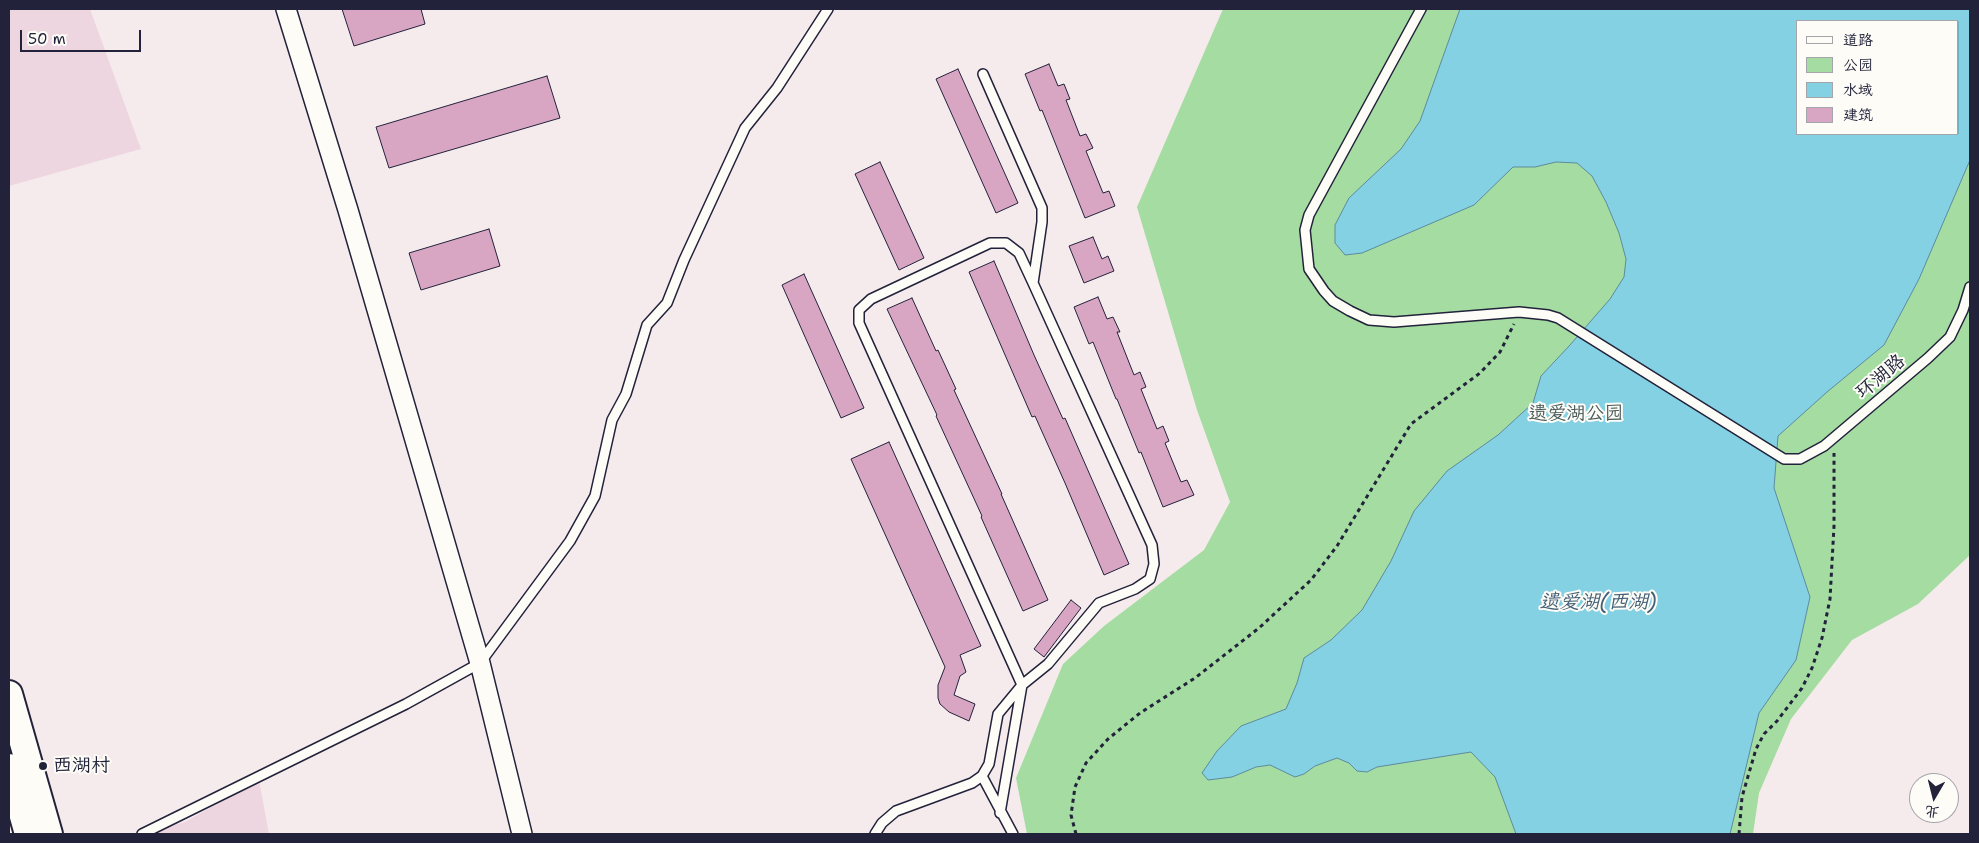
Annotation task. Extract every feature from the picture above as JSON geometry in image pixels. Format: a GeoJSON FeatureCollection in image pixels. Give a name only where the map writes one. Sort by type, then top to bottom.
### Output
{"type":"FeatureCollection","features":[{"type":"Feature","properties":{"kind":"main road"},"geometry":{"type":"LineString","coordinates":[[9,694],[49,834]]}},
{"type":"Feature","properties":{"kind":"main road"},"geometry":{"type":"LineString","coordinates":[[9,767],[28,834]]}},
{"type":"Feature","properties":{"kind":"street"},"geometry":{"type":"LineString","coordinates":[[286,9],[348,210],[480,663],[522,834]]}},
{"type":"Feature","properties":{"kind":"lane"},"geometry":{"type":"LineString","coordinates":[[142,834],[406,704],[480,663],[570,541],[595,496],[612,420],[626,394],[647,324],[667,303],[684,260],[745,128],[777,88],[828,9]]}},
{"type":"Feature","properties":{"kind":"lane"},"geometry":{"type":"LineString","coordinates":[[1421,9],[1309,216],[1305,230],[1309,269],[1324,292],[1333,301],[1369,320],[1394,322],[1519,312]]}},
{"type":"Feature","properties":{"kind":"lane"},"geometry":{"type":"LineString","coordinates":[[983,74],[1042,208],[1042,222],[1033,283]]}},
{"type":"Feature","properties":{"kind":"lane"},"geometry":{"type":"LineString","coordinates":[[875,834],[882,823],[896,811],[972,783],[982,776],[989,764],[998,714],[1022,685],[1048,664],[1099,603],[1136,589],[1150,579],[1154,564],[1152,545],[1033,283],[1019,253],[1006,242],[990,243],[871,299],[859,310],[859,323],[1022,685],[1000,813]]}},
{"type":"Feature","properties":{"kind":"lane","name":"环湖路"},"geometry":{"type":"LineString","coordinates":[[1519,312],[1548,314],[1558,318],[1784,459],[1800,459],[1824,446],[1834,438],[1950,337],[1963,310],[1970,287]]}},
{"type":"Feature","properties":{"kind":"lane"},"geometry":{"type":"LineString","coordinates":[[982,776],[1000,813],[1013,834]]}},
{"type":"Feature","properties":{"kind":"path"},"geometry":{"type":"LineString","coordinates":[[1076,834],[1071,814],[1075,787],[1086,763],[1108,738],[1140,713],[1195,678],[1259,628],[1311,580],[1337,546],[1410,424],[1480,373],[1500,352],[1519,312]]}},
{"type":"Feature","properties":{"kind":"path"},"geometry":{"type":"LineString","coordinates":[[1740,834],[1742,797],[1756,750],[1764,734],[1777,721],[1802,688],[1812,668],[1822,638],[1830,599],[1834,535],[1834,438]]}},
{"type":"Feature","properties":{"kind":"shaded area"},"geometry":{"type":"Polygon","coordinates":[[[9,9],[90,9],[141,149],[9,186],[9,9]]]}},
{"type":"Feature","properties":{"kind":"shaded area"},"geometry":{"type":"Polygon","coordinates":[[[259,780],[269,834],[141,834],[185,822],[259,780]]]}},
{"type":"Feature","properties":{"kind":"green space","name":"遗爱湖公园"},"geometry":{"type":"Polygon","coordinates":[[[1223,9],[1970,9],[1970,555],[1918,604],[1852,640],[1791,719],[1759,793],[1753,834],[1027,834],[1016,778],[1063,664],[1104,626],[1204,550],[1230,502],[1197,410],[1137,207],[1223,9]]]}},
{"type":"Feature","properties":{"kind":"water","name":"遗爱湖(西湖)"},"geometry":{"type":"Polygon","coordinates":[[[1460,9],[1970,9],[1970,160],[1919,279],[1884,345],[1778,436],[1774,488],[1810,597],[1796,660],[1759,713],[1730,834],[1516,834],[1495,777],[1471,752],[1377,767],[1367,772],[1357,771],[1349,763],[1337,758],[1315,766],[1304,774],[1295,777],[1270,765],[1256,767],[1232,777],[1208,780],[1202,773],[1217,751],[1241,726],[1286,709],[1297,683],[1304,658],[1331,640],[1362,610],[1391,561],[1414,511],[1447,471],[1498,435],[1533,403],[1541,376],[1610,299],[1624,277],[1626,259],[1619,233],[1606,202],[1592,176],[1577,163],[1556,162],[1535,167],[1513,167],[1474,205],[1362,253],[1345,255],[1335,243],[1335,225],[1349,198],[1401,149],[1420,121],[1460,9]]]}},
{"type":"Feature","properties":{"kind":"building"},"geometry":{"type":"Polygon","coordinates":[[[342,9],[421,9],[425,24],[354,46],[342,9]]]}},
{"type":"Feature","properties":{"kind":"building"},"geometry":{"type":"Polygon","coordinates":[[[1049,64],[1058,86],[1064,84],[1070,99],[1066,100],[1080,136],[1086,134],[1093,148],[1086,151],[1103,193],[1109,191],[1115,206],[1085,218],[1042,110],[1040,111],[1025,74],[1049,64]]]}},
{"type":"Feature","properties":{"kind":"building"},"geometry":{"type":"Polygon","coordinates":[[[958,69],[1018,203],[996,213],[936,79],[958,69]]]}},
{"type":"Feature","properties":{"kind":"building"},"geometry":{"type":"Polygon","coordinates":[[[547,76],[560,118],[389,168],[376,127],[547,76]]]}},
{"type":"Feature","properties":{"kind":"building"},"geometry":{"type":"Polygon","coordinates":[[[880,162],[924,258],[899,270],[855,174],[880,162]]]}},
{"type":"Feature","properties":{"kind":"building"},"geometry":{"type":"Polygon","coordinates":[[[489,229],[500,266],[421,290],[409,253],[489,229]]]}},
{"type":"Feature","properties":{"kind":"building"},"geometry":{"type":"Polygon","coordinates":[[[1093,237],[1102,259],[1108,256],[1114,271],[1084,283],[1069,246],[1093,237]]]}},
{"type":"Feature","properties":{"kind":"building"},"geometry":{"type":"Polygon","coordinates":[[[994,261],[1034,355],[1063,419],[1065,418],[1129,564],[1104,575],[1065,483],[1035,416],[1032,417],[969,272],[994,261]]]}},
{"type":"Feature","properties":{"kind":"building"},"geometry":{"type":"Polygon","coordinates":[[[804,274],[864,408],[841,418],[782,285],[804,274]]]}},
{"type":"Feature","properties":{"kind":"building"},"geometry":{"type":"Polygon","coordinates":[[[1098,297],[1107,319],[1113,317],[1120,332],[1117,332],[1134,375],[1140,372],[1146,387],[1141,389],[1157,429],[1163,426],[1169,441],[1165,443],[1181,482],[1187,480],[1194,495],[1163,507],[1093,342],[1089,344],[1074,307],[1098,297]]]}},
{"type":"Feature","properties":{"kind":"building"},"geometry":{"type":"Polygon","coordinates":[[[912,298],[956,389],[954,390],[1048,600],[1023,611],[937,415],[887,309],[912,298]]]}},
{"type":"Feature","properties":{"kind":"building"},"geometry":{"type":"Polygon","coordinates":[[[889,442],[981,646],[960,655],[966,672],[960,676],[954,695],[975,704],[969,721],[949,712],[940,704],[938,685],[945,667],[851,459],[889,442]]]}},
{"type":"Feature","properties":{"kind":"building"},"geometry":{"type":"Polygon","coordinates":[[[1071,600],[1081,608],[1044,657],[1034,649],[1071,600]]]}},
{"type":"Feature","properties":{"kind":"place","name":"西湖村"},"geometry":{"type":"Point","coordinates":[43,766]}}]}
